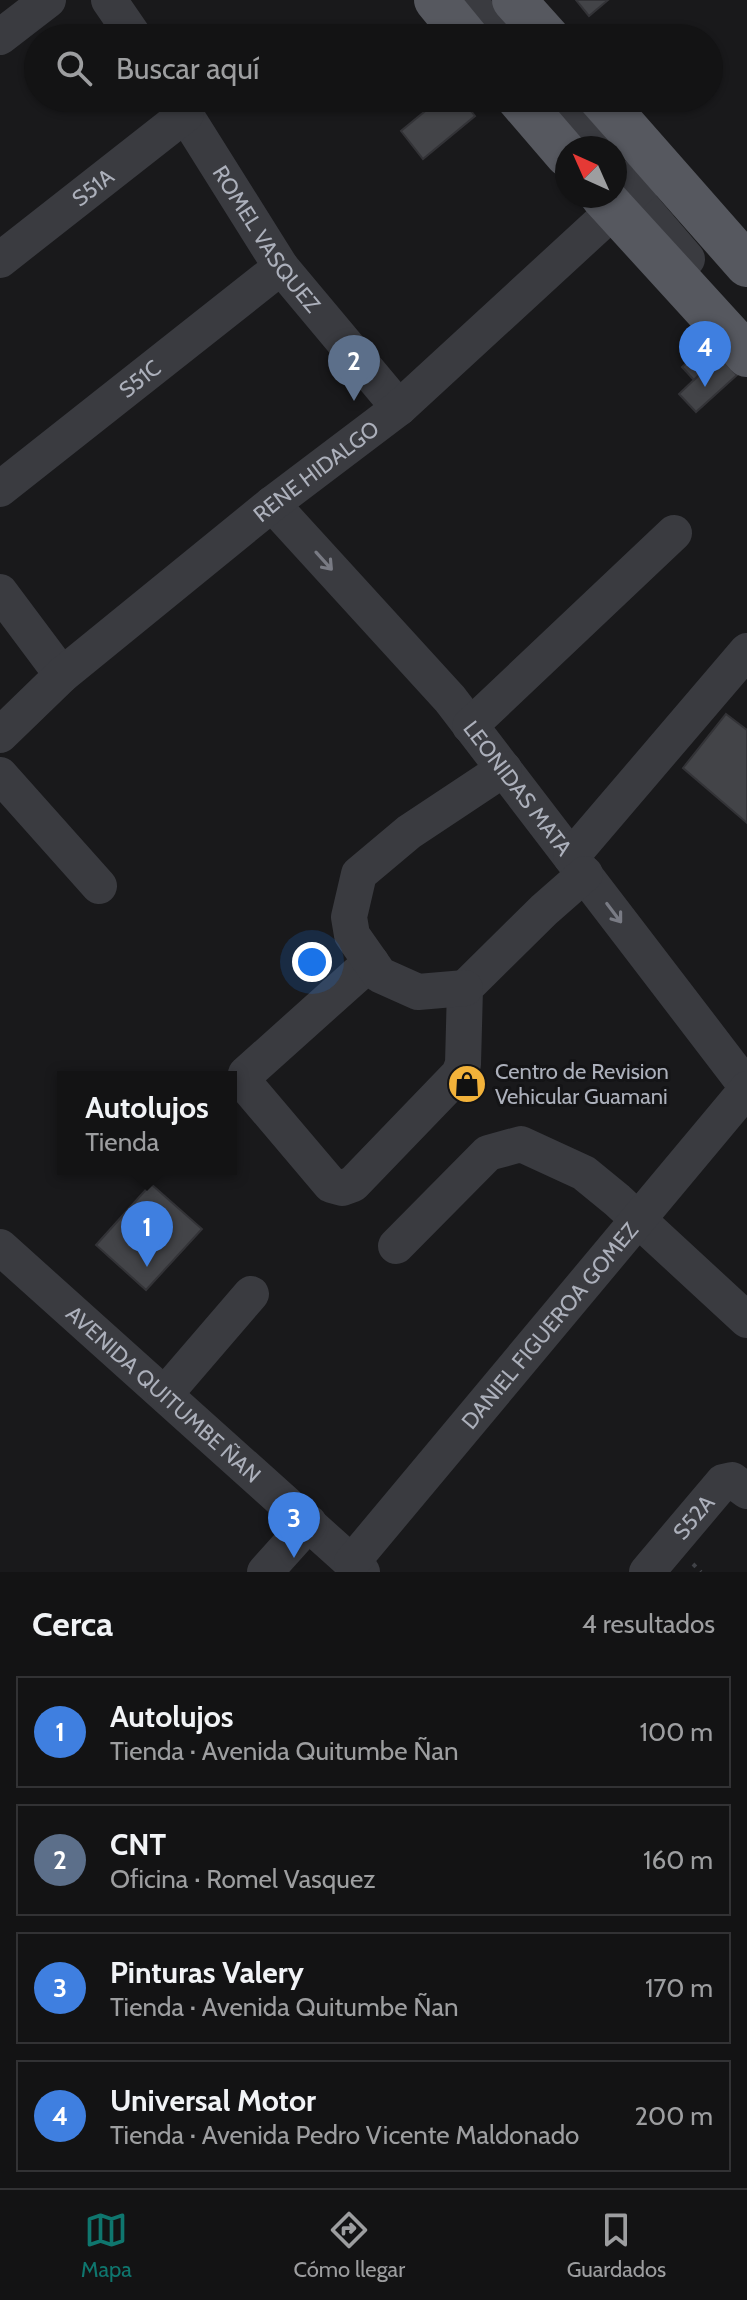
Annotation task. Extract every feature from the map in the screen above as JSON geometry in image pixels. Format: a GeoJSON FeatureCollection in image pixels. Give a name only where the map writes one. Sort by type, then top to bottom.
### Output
{"type":"FeatureCollection","features":[{"type":"Feature","properties":{"kind":"main road"},"geometry":{"type":"LineString","coordinates":[[436,0],[456,24]]}},
{"type":"Feature","properties":{"kind":"main road"},"geometry":{"type":"LineString","coordinates":[[514,0],[535,24]]}},
{"type":"Feature","properties":{"kind":"main road"},"geometry":{"type":"LineString","coordinates":[[530,112],[555,141]]}},
{"type":"Feature","properties":{"kind":"main road"},"geometry":{"type":"LineString","coordinates":[[605,112],[629,187],[747,355]]}},
{"type":"Feature","properties":{"kind":"main road"},"geometry":{"type":"LineString","coordinates":[[629,187],[747,265]]}},
{"type":"Feature","properties":{"kind":"street"},"geometry":{"type":"LineString","coordinates":[[0,37],[48,0]]}},
{"type":"Feature","properties":{"kind":"street"},"geometry":{"type":"LineString","coordinates":[[109,0],[125,24]]}},
{"type":"Feature","properties":{"kind":"street"},"geometry":{"type":"LineString","coordinates":[[468,0],[488,24]]}},
{"type":"Feature","properties":{"kind":"street"},"geometry":{"type":"LineString","coordinates":[[496,0],[517,24]]}},
{"type":"Feature","properties":{"kind":"street","name":"S51A"},"geometry":{"type":"LineString","coordinates":[[0,260],[173,112]]}},
{"type":"Feature","properties":{"kind":"street","name":"ROMEL VASQUEZ"},"geometry":{"type":"LineString","coordinates":[[184,112],[281,267],[399,408]]}},
{"type":"Feature","properties":{"kind":"street"},"geometry":{"type":"LineString","coordinates":[[560,112],[581,136]]}},
{"type":"Feature","properties":{"kind":"street"},"geometry":{"type":"LineString","coordinates":[[590,112],[629,187],[747,327]]}},
{"type":"Feature","properties":{"kind":"street"},"geometry":{"type":"LineString","coordinates":[[629,187],[747,281]]}},
{"type":"Feature","properties":{"kind":"street","name":"RENE HIDALGO"},"geometry":{"type":"LineString","coordinates":[[0,735],[62,675],[272,504],[399,408],[629,187]]}},
{"type":"Feature","properties":{"kind":"street","name":"S51C"},"geometry":{"type":"LineString","coordinates":[[0,489],[281,267]]}},
{"type":"Feature","properties":{"kind":"street","name":"LEONIDAS MATA"},"geometry":{"type":"LineString","coordinates":[[272,504],[450,699],[578,866],[743,1102]]}},
{"type":"Feature","properties":{"kind":"street"},"geometry":{"type":"LineString","coordinates":[[470,726],[674,533]]}},
{"type":"Feature","properties":{"kind":"street"},"geometry":{"type":"LineString","coordinates":[[0,592],[62,675]]}},
{"type":"Feature","properties":{"kind":"street"},"geometry":{"type":"LineString","coordinates":[[504,769],[409,832],[359,874],[349,917],[352,935],[380,975],[418,992],[465,988],[544,910],[747,651]]}},
{"type":"Feature","properties":{"kind":"street"},"geometry":{"type":"LineString","coordinates":[[0,775],[99,886]]}},
{"type":"Feature","properties":{"kind":"street"},"geometry":{"type":"LineString","coordinates":[[371,962],[246,1074],[247,1086],[331,1185],[342,1188],[353,1184],[459,1074],[463,1064],[465,988]]}},
{"type":"Feature","properties":{"kind":"street","name":"DANIEL FIGUEROA GOMEZ"},"geometry":{"type":"LineString","coordinates":[[357,1567],[638,1220],[743,1102]]}},
{"type":"Feature","properties":{"kind":"street"},"geometry":{"type":"LineString","coordinates":[[396,1246],[488,1153],[521,1144],[584,1173],[747,1320]]}},
{"type":"Feature","properties":{"kind":"street","name":"AVENIDA QUITUMBE ÑAN"},"geometry":{"type":"LineString","coordinates":[[0,1247],[357,1567]]}},
{"type":"Feature","properties":{"kind":"street"},"geometry":{"type":"LineString","coordinates":[[165,1394],[251,1294]]}},
{"type":"Feature","properties":{"kind":"street","name":"S52A"},"geometry":{"type":"LineString","coordinates":[[647,1572],[723,1482],[732,1480],[747,1491]]}},
{"type":"Feature","properties":{"kind":"street"},"geometry":{"type":"LineString","coordinates":[[265,1572],[309,1523]]}},
{"type":"Feature","properties":{"kind":"building"},"geometry":{"type":"Polygon","coordinates":[[[576,0],[608,0],[589,16],[576,0]]]}},
{"type":"Feature","properties":{"kind":"building"},"geometry":{"type":"Polygon","coordinates":[[[424,112],[472,112],[475,116],[423,159],[401,131],[424,112]]]}},
{"type":"Feature","properties":{"kind":"building"},"geometry":{"type":"Polygon","coordinates":[[[707,344],[719,356],[694,380],[682,367],[707,344]]]}},
{"type":"Feature","properties":{"kind":"building"},"geometry":{"type":"Polygon","coordinates":[[[719,356],[737,375],[696,412],[679,394],[719,356]]]}},
{"type":"Feature","properties":{"kind":"building"},"geometry":{"type":"Polygon","coordinates":[[[726,714],[747,730],[747,823],[683,768],[726,714]]]}},
{"type":"Feature","properties":{"kind":"building"},"geometry":{"type":"Polygon","coordinates":[[[151,1184],[202,1229],[146,1290],[96,1245],[151,1184]]]}},
{"type":"Feature","properties":{"kind":"place","name":"Universal Motor"},"geometry":{"type":"Point","coordinates":[705,387]}},
{"type":"Feature","properties":{"kind":"place","name":"CNT"},"geometry":{"type":"Point","coordinates":[354,401]}},
{"type":"Feature","properties":{"kind":"place","name":"Centro de Revision Vehicular Guamani"},"geometry":{"type":"Point","coordinates":[467,1084]}},
{"type":"Feature","properties":{"kind":"place","name":"Autolujos"},"geometry":{"type":"Point","coordinates":[147,1267]}},
{"type":"Feature","properties":{"kind":"place","name":"Pinturas Valery"},"geometry":{"type":"Point","coordinates":[294,1558]}}]}
